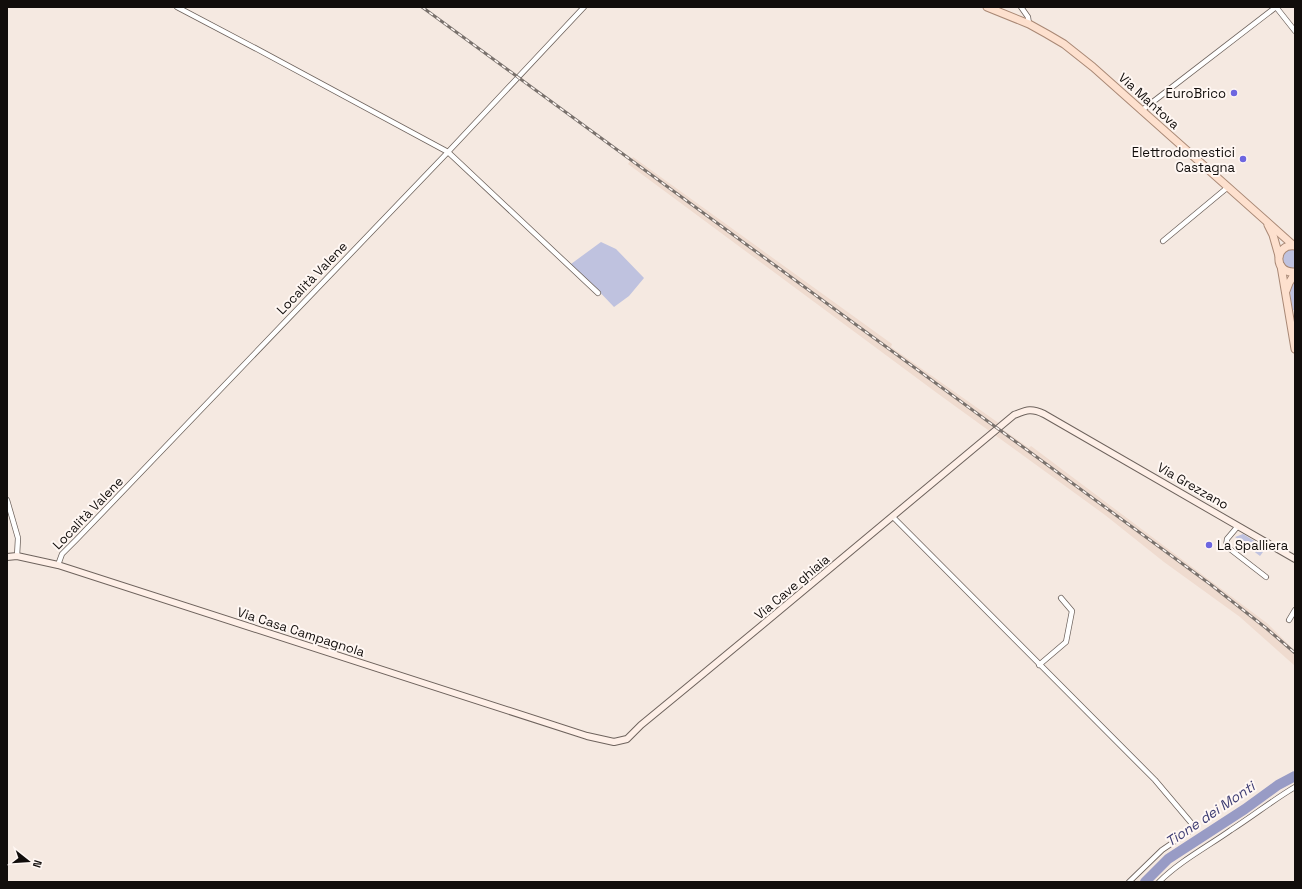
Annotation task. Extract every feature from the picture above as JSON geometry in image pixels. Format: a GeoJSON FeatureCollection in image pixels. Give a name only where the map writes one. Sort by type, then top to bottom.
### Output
{"type":"FeatureCollection","features":[{"type":"Feature","properties":{"kind":"main road","name":"Via Mantova"},"geometry":{"type":"LineString","coordinates":[[990,8],[1029,24],[1064,44],[1093,67],[1141,111],[1295,245]]}},
{"type":"Feature","properties":{"kind":"main road","name":"Via Mantova"},"geometry":{"type":"LineString","coordinates":[[1265,220],[1273,235],[1281,266]]}},
{"type":"Feature","properties":{"kind":"main road"},"geometry":{"type":"LineString","coordinates":[[1279,257],[1282,249],[1290,245],[1295,245]]}},
{"type":"Feature","properties":{"kind":"main road"},"geometry":{"type":"LineString","coordinates":[[1281,266],[1288,272],[1295,272]]}},
{"type":"Feature","properties":{"kind":"main road"},"geometry":{"type":"LineString","coordinates":[[1281,266],[1295,348]]}},
{"type":"Feature","properties":{"kind":"main road"},"geometry":{"type":"LineString","coordinates":[[1286,296],[1288,283],[1295,272]]}},
{"type":"Feature","properties":{"kind":"street"},"geometry":{"type":"LineString","coordinates":[[177,7],[249,44],[448,152],[598,293]]}},
{"type":"Feature","properties":{"kind":"street","name":"Località Valene"},"geometry":{"type":"LineString","coordinates":[[58,565],[62,554],[83,534],[448,152],[584,7]]}},
{"type":"Feature","properties":{"kind":"street"},"geometry":{"type":"LineString","coordinates":[[990,8],[1001,7]]}},
{"type":"Feature","properties":{"kind":"street"},"geometry":{"type":"LineString","coordinates":[[1021,7],[1028,17],[1029,24]]}},
{"type":"Feature","properties":{"kind":"street"},"geometry":{"type":"LineString","coordinates":[[1141,111],[1276,7],[1295,31]]}},
{"type":"Feature","properties":{"kind":"street"},"geometry":{"type":"LineString","coordinates":[[1163,241],[1228,187]]}},
{"type":"Feature","properties":{"kind":"street","name":"Via Grezzano"},"geometry":{"type":"LineString","coordinates":[[1003,425],[1014,415],[1028,410],[1036,410],[1295,559]]}},
{"type":"Feature","properties":{"kind":"street","name":"Via Cave ghiaia"},"geometry":{"type":"LineString","coordinates":[[587,736],[614,742],[627,739],[680,693],[1003,425]]}},
{"type":"Feature","properties":{"kind":"street"},"geometry":{"type":"LineString","coordinates":[[7,500],[18,538],[16,556]]}},
{"type":"Feature","properties":{"kind":"street"},"geometry":{"type":"LineString","coordinates":[[893,517],[1155,780],[1193,826],[1190,831],[1162,850],[1129,882]]}},
{"type":"Feature","properties":{"kind":"street"},"geometry":{"type":"LineString","coordinates":[[1238,526],[1227,539],[1226,546],[1266,578]]}},
{"type":"Feature","properties":{"kind":"street","name":"Via Casa Campagnola"},"geometry":{"type":"LineString","coordinates":[[7,557],[16,556],[58,565],[587,736]]}},
{"type":"Feature","properties":{"kind":"street"},"geometry":{"type":"LineString","coordinates":[[1039,665],[1066,642],[1072,611],[1061,598]]}},
{"type":"Feature","properties":{"kind":"street"},"geometry":{"type":"LineString","coordinates":[[1289,620],[1295,610]]}},
{"type":"Feature","properties":{"kind":"street"},"geometry":{"type":"LineString","coordinates":[[1159,882],[1182,863],[1270,802],[1295,787]]}},
{"type":"Feature","properties":{"kind":"shaded area"},"geometry":{"type":"Polygon","coordinates":[[[633,157],[892,344],[891,347],[1000,424],[998,426],[1029,448],[1031,446],[1268,624],[1295,651],[1295,666],[1240,617],[1164,562],[1105,515],[937,393],[628,164],[633,157]]]}},
{"type":"Feature","properties":{"kind":"shaded area"},"geometry":{"type":"Polygon","coordinates":[[[601,242],[616,249],[644,278],[629,296],[614,307],[571,264],[601,242]]]}},
{"type":"Feature","properties":{"kind":"shaded area"},"geometry":{"type":"Polygon","coordinates":[[[1291,249],[1295,250],[1295,269],[1286,266],[1282,260],[1283,254],[1291,249]]]}},
{"type":"Feature","properties":{"kind":"shaded area"},"geometry":{"type":"Polygon","coordinates":[[[1295,278],[1295,310],[1293,310],[1290,290],[1295,278]]]}},
{"type":"Feature","properties":{"kind":"shaded area"},"geometry":{"type":"Polygon","coordinates":[[[1243,534],[1266,548],[1260,556],[1235,537],[1243,534]]]}},
{"type":"Feature","properties":{"kind":"waterway","name":"Tione dei Monti"},"geometry":{"type":"LineString","coordinates":[[1145,882],[1168,859],[1245,809],[1278,785],[1295,776]]}},
{"type":"Feature","properties":{"kind":"railway"},"geometry":{"type":"LineString","coordinates":[[422,7],[1210,584],[1295,653]]}},
{"type":"Feature","properties":{"kind":"place","name":"EuroBrico"},"geometry":{"type":"Point","coordinates":[1234,93]}},
{"type":"Feature","properties":{"kind":"place","name":"Elettrodomestici Castagna"},"geometry":{"type":"Point","coordinates":[1243,159]}},
{"type":"Feature","properties":{"kind":"place","name":"La Spalliera"},"geometry":{"type":"Point","coordinates":[1209,545]}}]}
